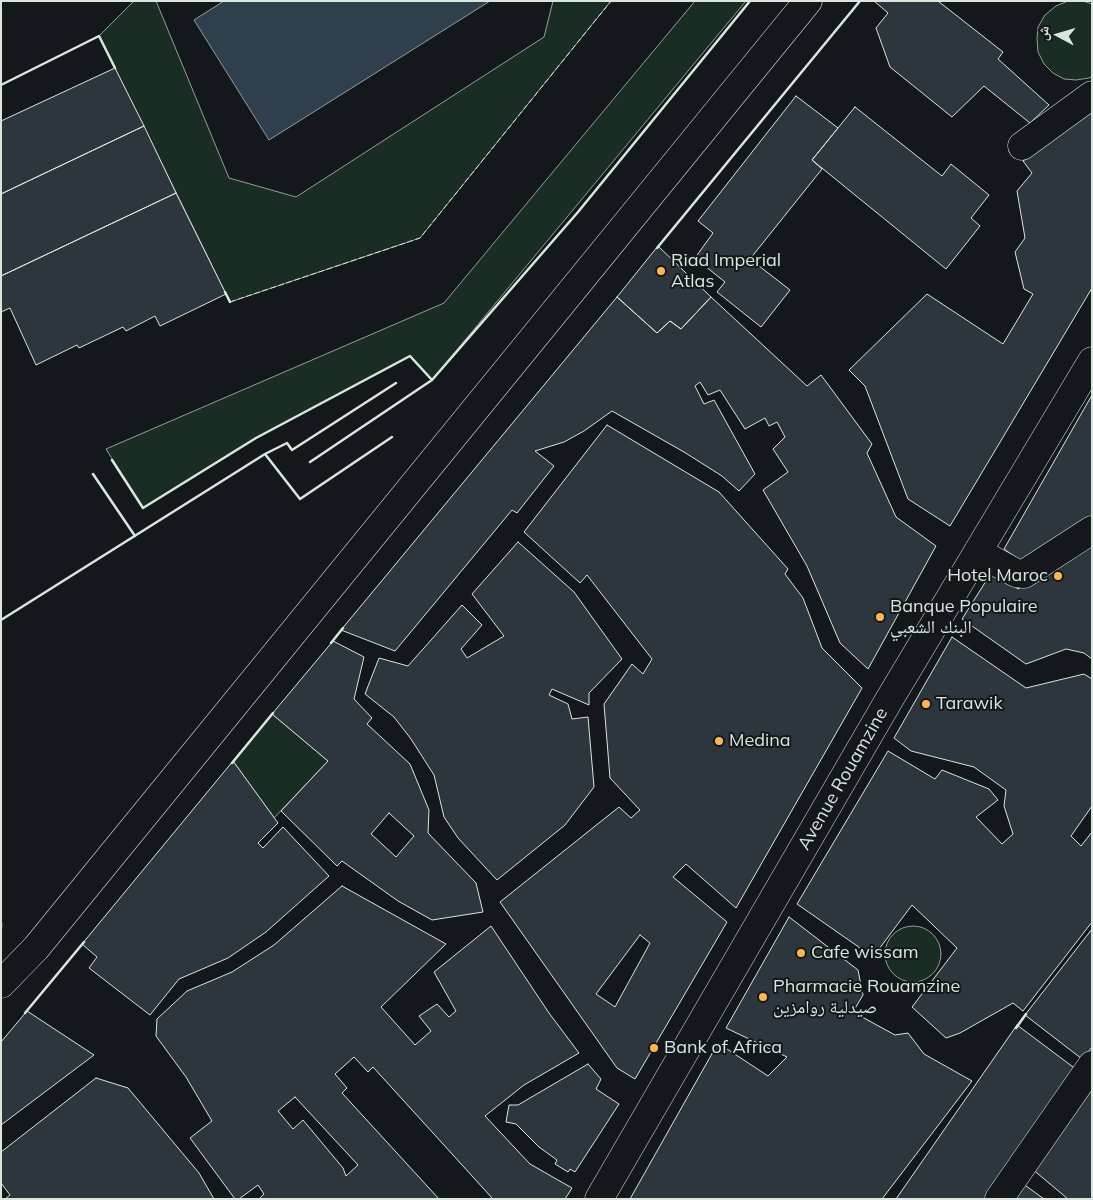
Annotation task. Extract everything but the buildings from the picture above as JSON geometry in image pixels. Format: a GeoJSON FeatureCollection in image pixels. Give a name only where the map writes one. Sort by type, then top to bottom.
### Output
{"type":"FeatureCollection","features":[{"type":"Feature","properties":{"kind":"main road"},"geometry":{"type":"LineString","coordinates":[[1,984],[36,948],[808,1]]}},
{"type":"Feature","properties":{"kind":"main road"},"geometry":{"type":"LineString","coordinates":[[1022,146],[1092,95]]}},
{"type":"Feature","properties":{"kind":"main road","name":"Avenue Rouamzine"},"geometry":{"type":"LineString","coordinates":[[599,1199],[1092,361]]}},
{"type":"Feature","properties":{"kind":"main road"},"geometry":{"type":"LineString","coordinates":[[978,552],[1016,573],[1024,574],[1092,530]]}},
{"type":"Feature","properties":{"kind":"main road"},"geometry":{"type":"LineString","coordinates":[[999,1199],[1090,1067]]}},
{"type":"Feature","properties":{"kind":"green space"},"geometry":{"type":"Polygon","coordinates":[[[134,1],[156,1],[229,178],[296,197],[544,37],[553,1],[611,1],[420,238],[230,302],[99,36],[134,1]]]}},
{"type":"Feature","properties":{"kind":"green space"},"geometry":{"type":"Polygon","coordinates":[[[695,1],[746,1],[432,380],[410,356],[256,438],[143,508],[106,449],[444,303],[695,1]]]}},
{"type":"Feature","properties":{"kind":"green space"},"geometry":{"type":"Polygon","coordinates":[[[1068,1],[1083,1],[1092,4],[1092,77],[1089,78],[1064,79],[1053,73],[1044,64],[1038,52],[1038,27],[1045,15],[1056,6],[1068,1]]]}},
{"type":"Feature","properties":{"kind":"green space"},"geometry":{"type":"Polygon","coordinates":[[[272,714],[328,761],[274,818],[233,761],[272,714]]]}},
{"type":"Feature","properties":{"kind":"green space"},"geometry":{"type":"Polygon","coordinates":[[[908,926],[918,926],[933,934],[939,943],[941,954],[939,965],[933,974],[918,982],[908,982],[897,977],[890,970],[885,959],[885,949],[890,938],[897,931],[908,926]]]}},
{"type":"Feature","properties":{"kind":"water"},"geometry":{"type":"Polygon","coordinates":[[[224,1],[490,1],[269,140],[194,20],[224,1]]]}},
{"type":"Feature","properties":{"kind":"fence"},"geometry":{"type":"LineString","coordinates":[[230,302],[420,238],[611,1]]}},
{"type":"Feature","properties":{"kind":"wall"},"geometry":{"type":"LineString","coordinates":[[310,462],[432,380],[578,212],[750,1]]}},
{"type":"Feature","properties":{"kind":"wall"},"geometry":{"type":"LineString","coordinates":[[657,248],[860,1]]}},
{"type":"Feature","properties":{"kind":"wall"},"geometry":{"type":"LineString","coordinates":[[1,85],[99,36],[115,68]]}},
{"type":"Feature","properties":{"kind":"wall"},"geometry":{"type":"LineString","coordinates":[[225,292],[230,302]]}},
{"type":"Feature","properties":{"kind":"wall"},"geometry":{"type":"LineString","coordinates":[[112,460],[143,508],[256,438],[410,356],[432,380]]}},
{"type":"Feature","properties":{"kind":"wall"},"geometry":{"type":"LineString","coordinates":[[265,454],[287,443],[292,450],[396,383]]}},
{"type":"Feature","properties":{"kind":"wall"},"geometry":{"type":"LineString","coordinates":[[1,620],[265,454],[300,499],[392,437]]}},
{"type":"Feature","properties":{"kind":"wall"},"geometry":{"type":"LineString","coordinates":[[93,474],[135,536]]}},
{"type":"Feature","properties":{"kind":"wall"},"geometry":{"type":"LineString","coordinates":[[331,643],[343,628]]}},
{"type":"Feature","properties":{"kind":"wall"},"geometry":{"type":"LineString","coordinates":[[232,763],[273,713]]}},
{"type":"Feature","properties":{"kind":"wall"},"geometry":{"type":"LineString","coordinates":[[25,1013],[84,942]]}},
{"type":"Feature","properties":{"kind":"wall"},"geometry":{"type":"LineString","coordinates":[[1016,1028],[1026,1014]]}},
{"type":"Feature","properties":{"kind":"place","name":"Riad Imperial Atlas"},"geometry":{"type":"Point","coordinates":[661,271]}},
{"type":"Feature","properties":{"kind":"place","name":"Hotel Maroc"},"geometry":{"type":"Point","coordinates":[1058,576]}},
{"type":"Feature","properties":{"kind":"place","name":"Banque Populaire البنك الشعبي"},"geometry":{"type":"Point","coordinates":[880,617]}},
{"type":"Feature","properties":{"kind":"place","name":"Tarawik"},"geometry":{"type":"Point","coordinates":[926,704]}},
{"type":"Feature","properties":{"kind":"place","name":"Medina"},"geometry":{"type":"Point","coordinates":[719,741]}},
{"type":"Feature","properties":{"kind":"place","name":"Cafe wissam"},"geometry":{"type":"Point","coordinates":[801,953]}},
{"type":"Feature","properties":{"kind":"place","name":"Pharmacie Rouamzine صيدلية روامزين"},"geometry":{"type":"Point","coordinates":[763,997]}},
{"type":"Feature","properties":{"kind":"place","name":"Bank of Africa"},"geometry":{"type":"Point","coordinates":[654,1048]}}]}
